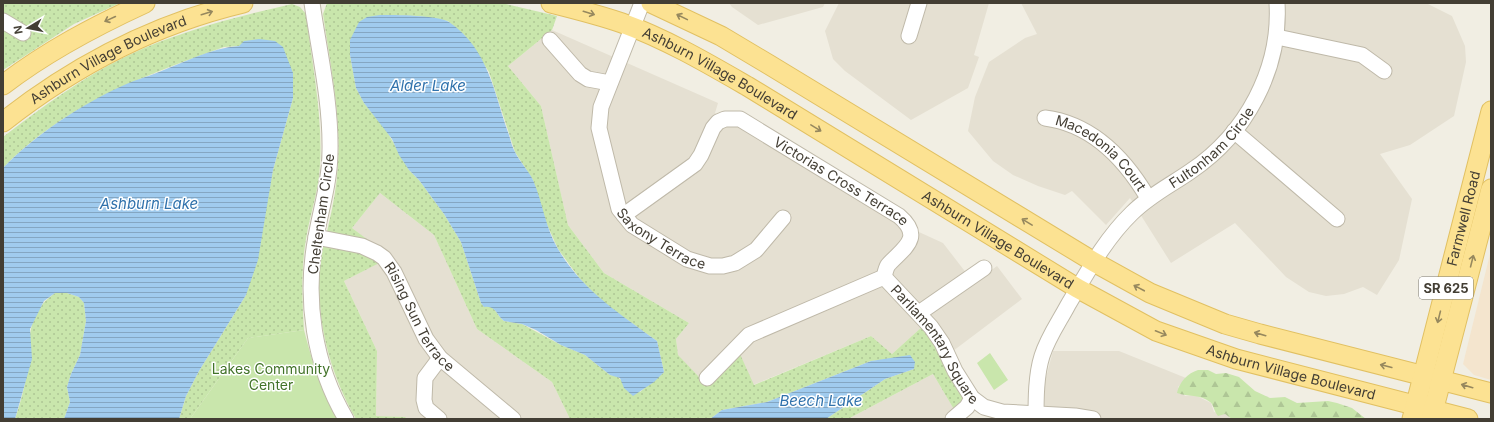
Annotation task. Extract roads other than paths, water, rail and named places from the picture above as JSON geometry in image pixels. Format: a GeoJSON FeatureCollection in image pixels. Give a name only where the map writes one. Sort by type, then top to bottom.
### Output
{"type":"FeatureCollection","features":[{"type":"Feature","properties":{"kind":"main road"},"geometry":{"type":"LineString","coordinates":[[3,85],[39,58],[72,39],[145,3]]}},
{"type":"Feature","properties":{"kind":"main road","name":"Ashburn Village Boulevard"},"geometry":{"type":"LineString","coordinates":[[3,122],[60,82],[124,45],[169,26],[244,3]]}},
{"type":"Feature","properties":{"kind":"main road","name":"Ashburn Village Boulevard"},"geometry":{"type":"LineString","coordinates":[[551,3],[632,27],[703,60],[1077,288],[1156,331],[1189,344],[1242,361],[1414,412],[1468,419]]}},
{"type":"Feature","properties":{"kind":"main road","name":"Ashburn Village Boulevard"},"geometry":{"type":"LineString","coordinates":[[651,3],[721,36],[1094,262],[1150,294],[1225,324],[1491,393]]}},
{"type":"Feature","properties":{"kind":"main road","name":"Farmwell Road"},"geometry":{"type":"LineString","coordinates":[[1414,412],[1491,111]]}},
{"type":"Feature","properties":{"kind":"main road","name":"Farmwell Road"},"geometry":{"type":"LineString","coordinates":[[1433,415],[1491,188]]}},
{"type":"Feature","properties":{"kind":"street","name":"Cheltenham Circle"},"geometry":{"type":"LineString","coordinates":[[312,3],[330,130],[328,183],[312,260],[310,291],[316,340],[330,389],[346,419]]}},
{"type":"Feature","properties":{"kind":"street","name":"Saxony Terrace"},"geometry":{"type":"LineString","coordinates":[[642,3],[601,107],[599,128],[619,209],[632,225],[687,259],[710,266],[729,264],[747,257],[756,250],[783,218]]}},
{"type":"Feature","properties":{"kind":"street"},"geometry":{"type":"LineString","coordinates":[[909,36],[919,3]]}},
{"type":"Feature","properties":{"kind":"street","name":"Fultonham Circle"},"geometry":{"type":"LineString","coordinates":[[1094,262],[1122,224],[1148,198],[1197,167],[1212,155],[1234,132],[1250,110],[1261,89],[1277,37],[1277,3]]}},
{"type":"Feature","properties":{"kind":"street"},"geometry":{"type":"LineString","coordinates":[[3,21],[23,33]]}},
{"type":"Feature","properties":{"kind":"street"},"geometry":{"type":"LineString","coordinates":[[1277,37],[1362,55],[1384,71]]}},
{"type":"Feature","properties":{"kind":"street"},"geometry":{"type":"LineString","coordinates":[[550,40],[580,74],[588,79],[610,83]]}},
{"type":"Feature","properties":{"kind":"street","name":"Macedonia Court"},"geometry":{"type":"LineString","coordinates":[[1045,118],[1071,125],[1100,141],[1122,160],[1148,198]]}},
{"type":"Feature","properties":{"kind":"street","name":"Victorias Cross Terrace"},"geometry":{"type":"LineString","coordinates":[[624,214],[695,164],[701,155],[713,128],[718,122],[726,119],[740,119],[905,221],[909,228],[909,242],[906,248],[887,266],[884,277]]}},
{"type":"Feature","properties":{"kind":"street"},"geometry":{"type":"LineString","coordinates":[[1234,132],[1337,218]]}},
{"type":"Feature","properties":{"kind":"street","name":"Rising Sun Terrace"},"geometry":{"type":"LineString","coordinates":[[316,237],[362,246],[384,258],[394,272],[426,339],[440,358],[508,417]]}},
{"type":"Feature","properties":{"kind":"street"},"geometry":{"type":"LineString","coordinates":[[1036,416],[1042,357],[1058,320],[1094,262]]}},
{"type":"Feature","properties":{"kind":"street"},"geometry":{"type":"LineString","coordinates":[[919,313],[984,268]]}},
{"type":"Feature","properties":{"kind":"street"},"geometry":{"type":"LineString","coordinates":[[707,378],[749,335],[884,277]]}},
{"type":"Feature","properties":{"kind":"street","name":"Parliamentary Square"},"geometry":{"type":"LineString","coordinates":[[884,277],[919,313],[942,343],[955,371],[972,398],[984,407],[994,410],[1036,416],[1075,416],[1094,419]]}},
{"type":"Feature","properties":{"kind":"street"},"geometry":{"type":"LineString","coordinates":[[439,419],[426,408],[424,400],[425,378],[440,358]]}},
{"type":"Feature","properties":{"kind":"street"},"geometry":{"type":"LineString","coordinates":[[953,419],[967,407],[972,398]]}},
{"type":"Feature","properties":{"kind":"water","name":"Alder Lake"},"geometry":{"type":"Polygon","coordinates":[[[380,15],[416,16],[443,20],[449,22],[473,45],[482,59],[494,88],[512,146],[533,180],[547,224],[558,249],[578,277],[590,289],[616,311],[657,341],[664,372],[654,382],[633,396],[624,388],[620,378],[610,375],[585,355],[561,345],[536,330],[522,324],[504,321],[493,309],[484,307],[481,303],[461,242],[444,214],[419,180],[409,170],[399,155],[392,139],[364,103],[356,88],[350,55],[350,40],[359,22],[367,17],[380,15]]]}},
{"type":"Feature","properties":{"kind":"water","name":"Ashburn Lake"},"geometry":{"type":"Polygon","coordinates":[[[259,39],[275,41],[283,47],[293,73],[293,98],[273,170],[258,260],[246,295],[199,371],[186,396],[179,419],[64,419],[70,402],[67,387],[80,355],[86,321],[84,303],[79,297],[67,293],[55,293],[44,301],[30,329],[32,359],[15,419],[3,419],[3,168],[44,132],[90,102],[131,82],[198,56],[229,47],[239,46],[244,41],[259,39]]]}},
{"type":"Feature","properties":{"kind":"water","name":"Beech Lake"},"geometry":{"type":"Polygon","coordinates":[[[910,355],[915,362],[914,369],[885,379],[826,419],[710,419],[722,410],[767,402],[871,361],[910,355]]]}},
{"type":"Feature","properties":{"kind":"park label","name":"Lakes Community Center"},"geometry":{"type":"Point","coordinates":[271,378]}}]}
